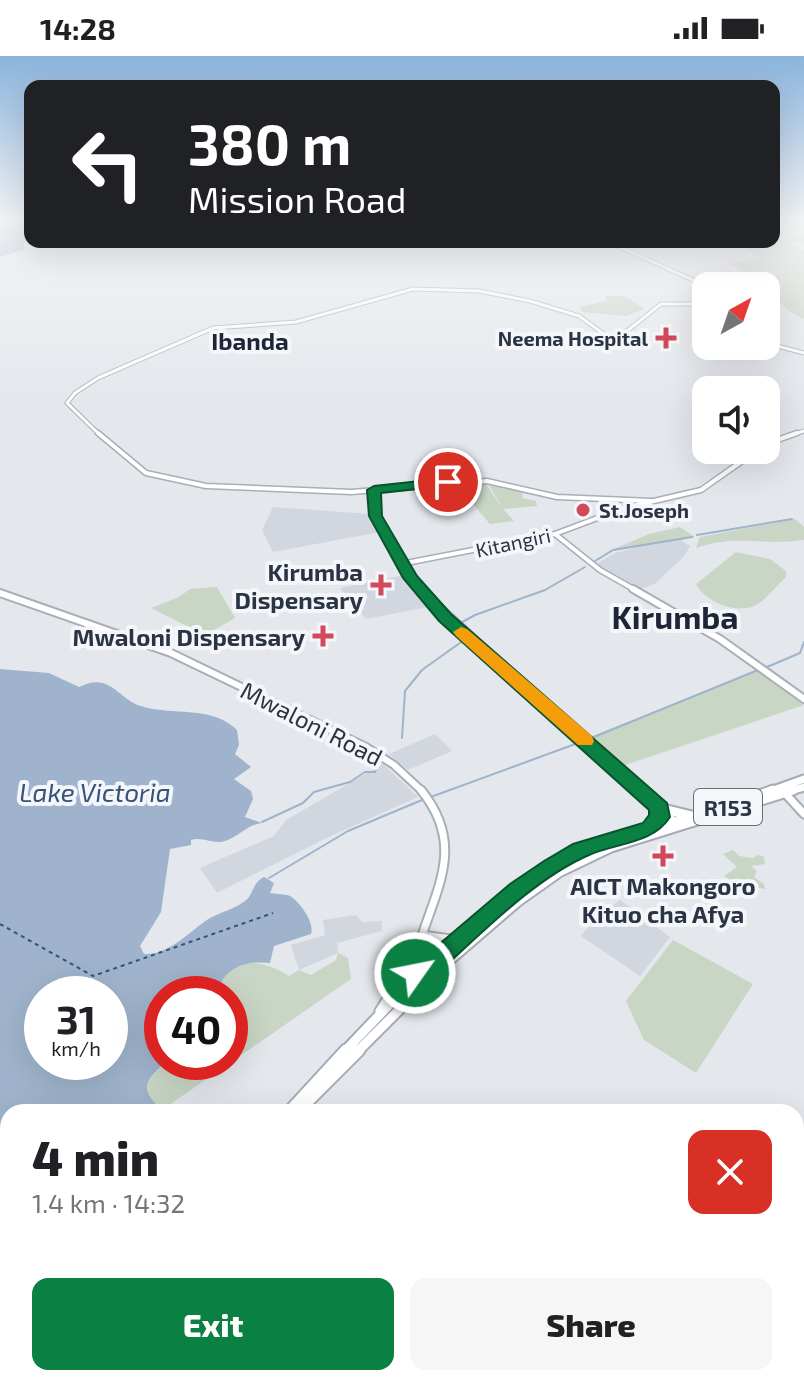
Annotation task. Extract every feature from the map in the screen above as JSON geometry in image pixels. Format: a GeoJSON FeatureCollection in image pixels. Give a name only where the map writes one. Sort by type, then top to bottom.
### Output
{"type":"FeatureCollection","features":[{"type":"Feature","properties":{"kind":"main road","name":"R153"},"geometry":{"type":"LineString","coordinates":[[296,1104],[378,1014],[559,872],[611,847],[783,791],[804,779]]}},
{"type":"Feature","properties":{"kind":"main road","name":"R153"},"geometry":{"type":"LineString","coordinates":[[305,1104],[460,940],[531,880],[574,853],[650,828],[677,825],[698,816],[804,787]]}},
{"type":"Feature","properties":{"kind":"main road"},"geometry":{"type":"LineString","coordinates":[[650,828],[660,817],[659,808],[698,816]]}},
{"type":"Feature","properties":{"kind":"street"},"geometry":{"type":"LineString","coordinates":[[652,501],[557,497],[487,481],[331,491],[203,485],[154,477],[133,465],[72,413],[67,403],[75,393],[98,378],[213,328],[299,321],[413,289],[479,291],[519,298],[579,316],[608,337],[631,331],[648,311],[663,303],[692,304]]}},
{"type":"Feature","properties":{"kind":"street"},"geometry":{"type":"LineString","coordinates":[[780,347],[804,353]]}},
{"type":"Feature","properties":{"kind":"street"},"geometry":{"type":"LineString","coordinates":[[780,439],[804,431]]}},
{"type":"Feature","properties":{"kind":"street","name":"Kitangiri"},"geometry":{"type":"LineString","coordinates":[[401,564],[555,534],[598,516],[706,488],[739,464]]}},
{"type":"Feature","properties":{"kind":"street"},"geometry":{"type":"LineString","coordinates":[[374,490],[376,516],[401,564],[433,606],[677,825]]}},
{"type":"Feature","properties":{"kind":"street"},"geometry":{"type":"LineString","coordinates":[[555,534],[600,570],[686,618],[804,699]]}},
{"type":"Feature","properties":{"kind":"street","name":"Mwaloni Road"},"geometry":{"type":"LineString","coordinates":[[0,593],[170,652],[289,712],[352,738],[393,764],[431,802],[441,821],[448,852],[446,867],[418,951],[418,983]]}},
{"type":"Feature","properties":{"kind":"street"},"geometry":{"type":"LineString","coordinates":[[783,791],[804,814]]}},
{"type":"Feature","properties":{"kind":"street"},"geometry":{"type":"LineString","coordinates":[[422,935],[460,940]]}},
{"type":"Feature","properties":{"kind":"street"},"geometry":{"type":"LineString","coordinates":[[378,1014],[418,951]]}},
{"type":"Feature","properties":{"kind":"shaded area"},"geometry":{"type":"Polygon","coordinates":[[[273,507],[370,514],[380,532],[273,552],[262,530],[273,507]]]}},
{"type":"Feature","properties":{"kind":"shaded area"},"geometry":{"type":"Polygon","coordinates":[[[676,537],[690,546],[685,555],[656,583],[641,589],[596,564],[615,553],[676,537]]]}},
{"type":"Feature","properties":{"kind":"shaded area"},"geometry":{"type":"Polygon","coordinates":[[[404,575],[428,607],[366,619],[340,588],[404,575]]]}},
{"type":"Feature","properties":{"kind":"shaded area"},"geometry":{"type":"Polygon","coordinates":[[[435,734],[452,751],[408,770],[389,754],[435,734]]]}},
{"type":"Feature","properties":{"kind":"shaded area"},"geometry":{"type":"Polygon","coordinates":[[[383,764],[418,797],[217,893],[200,868],[274,836],[286,820],[383,764]]]}},
{"type":"Feature","properties":{"kind":"shaded area"},"geometry":{"type":"Polygon","coordinates":[[[620,900],[670,937],[640,976],[581,936],[596,918],[620,900]]]}},
{"type":"Feature","properties":{"kind":"shaded area"},"geometry":{"type":"Polygon","coordinates":[[[356,915],[362,922],[382,921],[382,931],[337,943],[338,953],[299,970],[291,945],[325,935],[323,920],[356,915]]]}},
{"type":"Feature","properties":{"kind":"green space"},"geometry":{"type":"Polygon","coordinates":[[[780,281],[804,281],[804,319],[780,303],[780,281]]]}},
{"type":"Feature","properties":{"kind":"green space"},"geometry":{"type":"Polygon","coordinates":[[[605,296],[624,296],[645,309],[626,316],[582,312],[579,307],[607,301],[605,296]]]}},
{"type":"Feature","properties":{"kind":"green space"},"geometry":{"type":"Polygon","coordinates":[[[456,484],[486,484],[514,521],[490,524],[467,497],[463,497],[456,484]]]}},
{"type":"Feature","properties":{"kind":"green space"},"geometry":{"type":"Polygon","coordinates":[[[489,485],[523,491],[522,498],[536,501],[537,506],[503,509],[489,485]]]}},
{"type":"Feature","properties":{"kind":"green space"},"geometry":{"type":"Polygon","coordinates":[[[795,519],[804,527],[804,540],[738,541],[696,548],[700,537],[795,519]]]}},
{"type":"Feature","properties":{"kind":"green space"},"geometry":{"type":"Polygon","coordinates":[[[680,527],[695,537],[607,552],[649,534],[680,527]]]}},
{"type":"Feature","properties":{"kind":"green space"},"geometry":{"type":"Polygon","coordinates":[[[736,552],[770,559],[786,571],[786,577],[769,594],[750,607],[723,605],[700,591],[696,584],[736,552]]]}},
{"type":"Feature","properties":{"kind":"green space"},"geometry":{"type":"Polygon","coordinates":[[[217,587],[235,618],[205,635],[151,608],[190,589],[217,587]]]}},
{"type":"Feature","properties":{"kind":"green space"},"geometry":{"type":"Polygon","coordinates":[[[760,670],[804,705],[619,767],[587,738],[760,670]]]}},
{"type":"Feature","properties":{"kind":"green space"},"geometry":{"type":"Polygon","coordinates":[[[733,850],[739,856],[764,857],[765,864],[751,866],[757,871],[754,877],[764,884],[765,889],[746,886],[737,878],[733,881],[724,876],[737,867],[723,854],[733,850]]]}},
{"type":"Feature","properties":{"kind":"green space"},"geometry":{"type":"Polygon","coordinates":[[[673,940],[753,984],[696,1073],[644,1040],[626,1001],[673,940]]]}},
{"type":"Feature","properties":{"kind":"green space"},"geometry":{"type":"Polygon","coordinates":[[[338,953],[348,958],[351,979],[248,1050],[248,976],[226,976],[229,972],[237,966],[257,963],[289,976],[299,970],[311,975],[336,960],[338,953]]]}},
{"type":"Feature","properties":{"kind":"green space"},"geometry":{"type":"Polygon","coordinates":[[[149,1080],[205,1080],[171,1104],[156,1104],[147,1096],[146,1083],[149,1080]]]}},
{"type":"Feature","properties":{"kind":"water","name":"Lake Victoria"},"geometry":{"type":"Polygon","coordinates":[[[0,669],[49,673],[79,687],[99,682],[141,706],[216,717],[237,730],[239,745],[235,754],[251,767],[234,779],[251,791],[253,799],[245,817],[262,823],[225,841],[195,839],[191,840],[191,845],[170,849],[161,912],[140,946],[144,954],[170,947],[210,918],[245,901],[264,877],[274,883],[270,893],[294,899],[311,924],[311,934],[274,946],[270,963],[244,965],[226,976],[144,976],[144,1080],[149,1080],[148,1091],[156,1104],[0,1104],[0,669]]]}},
{"type":"Feature","properties":{"kind":"waterway"},"geometry":{"type":"LineString","coordinates":[[697,535],[792,519]]}},
{"type":"Feature","properties":{"kind":"waterway"},"geometry":{"type":"LineString","coordinates":[[595,561],[613,550],[692,537]]}},
{"type":"Feature","properties":{"kind":"waterway"},"geometry":{"type":"LineString","coordinates":[[455,626],[475,615],[545,590],[585,567]]}},
{"type":"Feature","properties":{"kind":"waterway"},"geometry":{"type":"LineString","coordinates":[[402,738],[405,691],[422,670],[464,640],[456,631]]}},
{"type":"Feature","properties":{"kind":"waterway"},"geometry":{"type":"LineString","coordinates":[[767,667],[800,653],[804,642]]}},
{"type":"Feature","properties":{"kind":"waterway"},"geometry":{"type":"LineString","coordinates":[[428,798],[589,739],[758,670]]}},
{"type":"Feature","properties":{"kind":"waterway"},"geometry":{"type":"LineString","coordinates":[[262,822],[303,803],[314,792],[350,782],[365,772],[375,772],[380,760]]}},
{"type":"Feature","properties":{"kind":"waterway"},"geometry":{"type":"LineString","coordinates":[[269,878],[348,831],[422,800]]}},
{"type":"Feature","properties":{"kind":"ferry route"},"geometry":{"type":"LineString","coordinates":[[0,924],[93,976],[273,913]]}},
{"type":"Feature","properties":{"kind":"slow traffic"},"geometry":{"type":"LineString","coordinates":[[461,632],[585,741]]}},
{"type":"Feature","properties":{"kind":"place","name":"Neema Hospital"},"geometry":{"type":"Point","coordinates":[666,338]}},
{"type":"Feature","properties":{"kind":"place","name":"St.Joseph"},"geometry":{"type":"Point","coordinates":[583,510]}},
{"type":"Feature","properties":{"kind":"place","name":"Kirumba Dispensary"},"geometry":{"type":"Point","coordinates":[381,585]}},
{"type":"Feature","properties":{"kind":"place","name":"Mwaloni Dispensary"},"geometry":{"type":"Point","coordinates":[323,636]}},
{"type":"Feature","properties":{"kind":"place","name":"AICT Makongoro Kituo cha Afya"},"geometry":{"type":"Point","coordinates":[663,856]}},
{"type":"Feature","properties":{"kind":"district","name":"Ibanda"},"geometry":{"type":"Point","coordinates":[250,340]}},
{"type":"Feature","properties":{"kind":"district","name":"Kirumba"},"geometry":{"type":"Point","coordinates":[675,616]}},
{"type":"Feature","properties":{"kind":"route"},"geometry":{"type":"LineString","coordinates":[[415,973],[416,978],[531,880],[580,850],[650,828],[660,817],[659,808],[445,617],[410,578],[376,516],[374,490],[448,482]]}}]}
